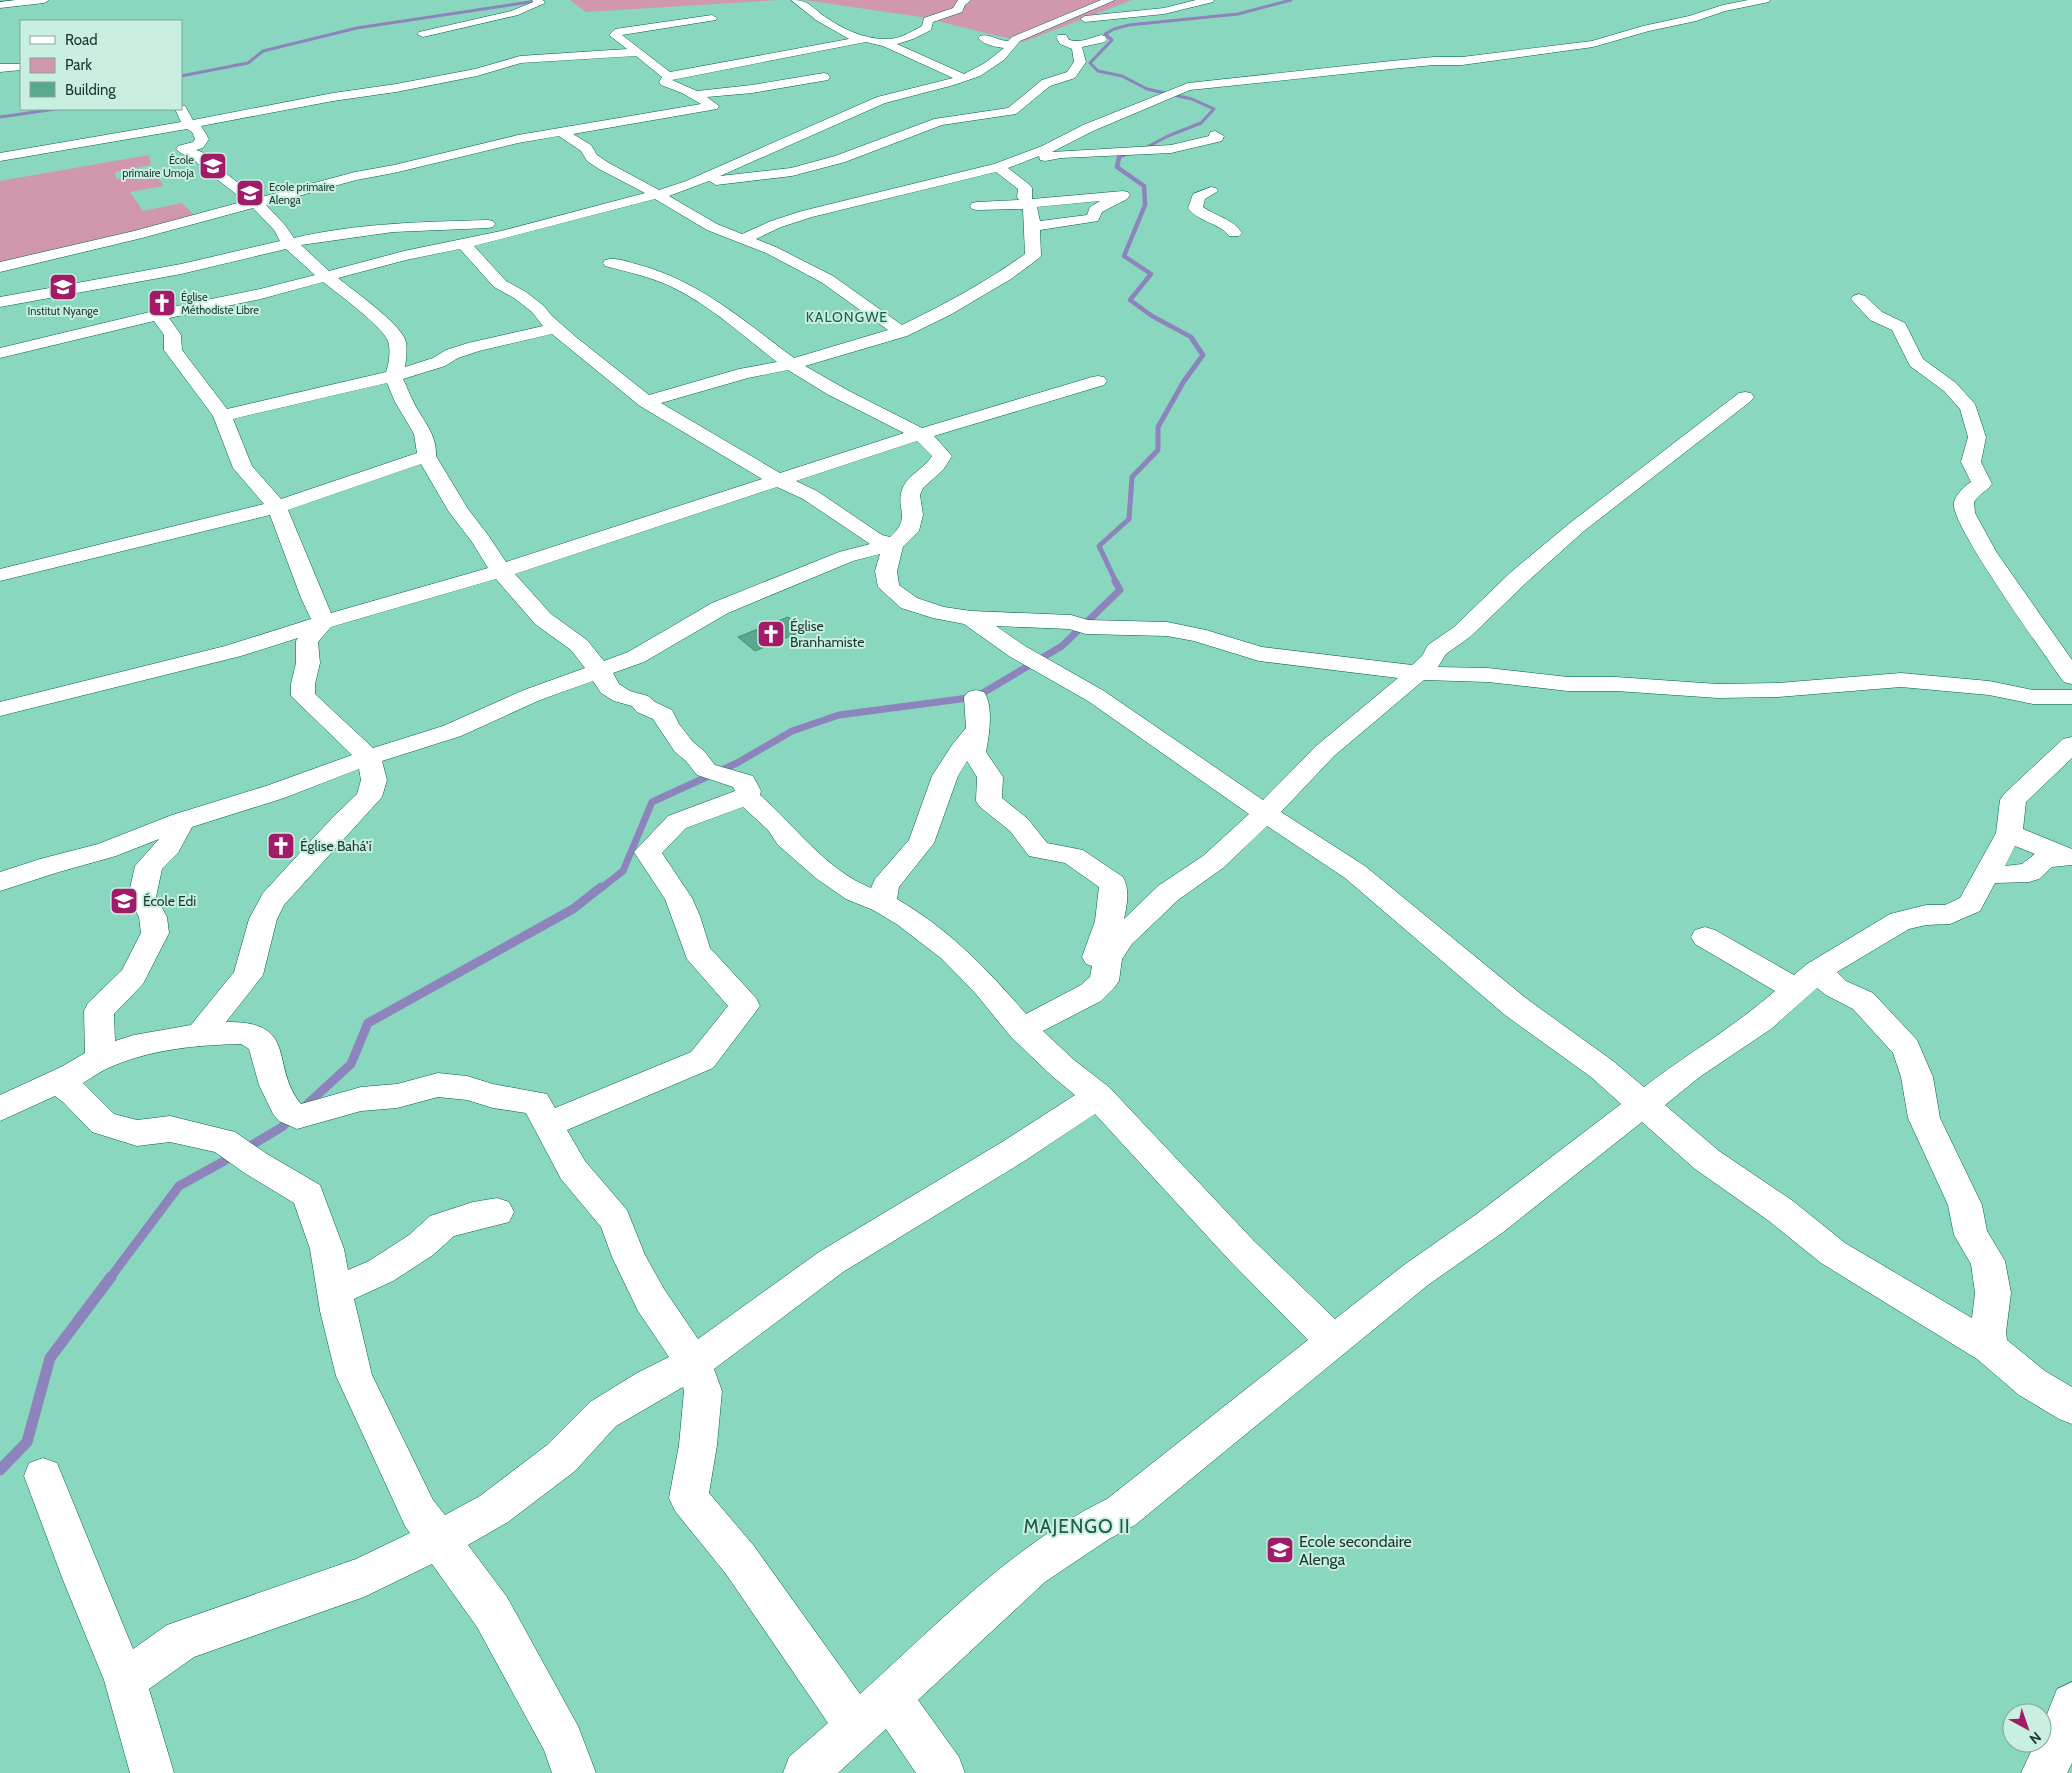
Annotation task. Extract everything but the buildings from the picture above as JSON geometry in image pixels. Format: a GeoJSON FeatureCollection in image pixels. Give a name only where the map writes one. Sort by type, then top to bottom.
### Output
{"type":"FeatureCollection","features":[{"type":"Feature","properties":{"kind":"street"},"geometry":{"type":"LineString","coordinates":[[0,5],[44,0]]}},
{"type":"Feature","properties":{"kind":"street"},"geometry":{"type":"LineString","coordinates":[[423,34],[514,13],[540,3],[537,0]]}},
{"type":"Feature","properties":{"kind":"street"},"geometry":{"type":"LineString","coordinates":[[796,0],[820,18],[850,36],[862,40],[886,43],[962,78]]}},
{"type":"Feature","properties":{"kind":"street"},"geometry":{"type":"LineString","coordinates":[[886,43],[922,32],[927,28],[928,20],[958,10],[960,3],[966,0]]}},
{"type":"Feature","properties":{"kind":"street"},"geometry":{"type":"LineString","coordinates":[[743,239],[776,224],[807,214],[1006,163],[1047,149],[1088,128],[1188,87],[1434,61],[1462,61],[1593,44],[1647,28],[1692,19],[1722,8],[1765,0]]}},
{"type":"Feature","properties":{"kind":"street"},"geometry":{"type":"LineString","coordinates":[[984,38],[997,44],[1016,45],[1112,9],[1116,1]]}},
{"type":"Feature","properties":{"kind":"street"},"geometry":{"type":"LineString","coordinates":[[0,353],[158,315],[261,294],[404,256],[658,195],[699,180],[875,103],[910,92],[950,84],[988,66],[1016,45],[1116,1]]}},
{"type":"Feature","properties":{"kind":"street"},"geometry":{"type":"LineString","coordinates":[[1085,19],[1164,11],[1206,1]]}},
{"type":"Feature","properties":{"kind":"street"},"geometry":{"type":"LineString","coordinates":[[712,18],[619,32],[615,35],[668,76],[862,40]]}},
{"type":"Feature","properties":{"kind":"street"},"geometry":{"type":"LineString","coordinates":[[699,180],[732,180],[792,172],[840,158],[938,122],[1012,111],[1046,83],[1071,75],[1080,62],[1077,48],[1061,36],[1064,26]]}},
{"type":"Feature","properties":{"kind":"street"},"geometry":{"type":"LineString","coordinates":[[1052,44],[1095,42],[1101,40],[1101,38]]}},
{"type":"Feature","properties":{"kind":"street"},"geometry":{"type":"LineString","coordinates":[[0,157],[138,134],[477,72],[520,60],[638,52]]}},
{"type":"Feature","properties":{"kind":"street"},"geometry":{"type":"LineString","coordinates":[[0,68],[20,67]]}},
{"type":"Feature","properties":{"kind":"street"},"geometry":{"type":"LineString","coordinates":[[0,267],[136,235],[376,171],[394,169],[518,139],[713,106],[696,95],[665,82],[668,76]]}},
{"type":"Feature","properties":{"kind":"street"},"geometry":{"type":"LineString","coordinates":[[696,95],[756,89],[824,77]]}},
{"type":"Feature","properties":{"kind":"street"},"geometry":{"type":"LineString","coordinates":[[182,110],[189,124],[198,130],[202,139],[198,145],[183,149],[202,157],[212,169],[256,203],[280,228],[289,243],[326,277],[355,299],[388,329],[396,339],[396,370],[393,376],[404,402],[417,420],[427,450],[426,456],[460,512],[481,539],[501,571],[543,619],[579,645],[600,671],[609,688],[622,696],[640,701],[646,707],[663,715],[667,725],[684,747],[695,756],[706,770],[744,782],[748,791],[747,798]]}},
{"type":"Feature","properties":{"kind":"street"},"geometry":{"type":"LineString","coordinates":[[560,131],[586,148],[595,161],[712,227],[801,264],[826,279],[901,332]]}},
{"type":"Feature","properties":{"kind":"street"},"geometry":{"type":"LineString","coordinates":[[1006,163],[1061,154],[1172,149],[1217,138],[1218,136],[1215,135]]}},
{"type":"Feature","properties":{"kind":"street"},"geometry":{"type":"LineString","coordinates":[[646,402],[745,373],[792,364],[901,332],[944,311],[1005,276],[1033,256],[1032,217],[1024,197],[1025,188],[1006,163]]}},
{"type":"Feature","properties":{"kind":"street"},"geometry":{"type":"LineString","coordinates":[[977,206],[1028,204],[1127,190],[1095,210],[1092,218],[1032,228]]}},
{"type":"Feature","properties":{"kind":"street"},"geometry":{"type":"LineString","coordinates":[[1211,191],[1198,197],[1194,208],[1208,218],[1232,229],[1234,233]]}},
{"type":"Feature","properties":{"kind":"street"},"geometry":{"type":"LineString","coordinates":[[0,302],[195,266],[319,237],[412,226],[457,226],[509,222],[539,225]]}},
{"type":"Feature","properties":{"kind":"street"},"geometry":{"type":"LineString","coordinates":[[464,243],[500,284],[532,304],[555,328],[594,362],[646,402],[778,480],[810,495],[876,538],[893,545]]}},
{"type":"Feature","properties":{"kind":"street"},"geometry":{"type":"LineString","coordinates":[[0,882],[50,865],[107,850],[181,821],[276,792],[369,757],[452,731],[532,695],[636,657],[720,608],[846,556],[893,545],[909,531],[913,515],[910,495],[914,485],[936,466],[942,456],[937,447],[920,434],[841,394],[792,364],[741,324],[681,286],[659,276],[611,263]]}},
{"type":"Feature","properties":{"kind":"street"},"geometry":{"type":"LineString","coordinates":[[1859,299],[1876,316],[1899,327],[1916,362],[1950,387],[1968,408],[1977,437],[1971,462],[1982,484],[1973,489],[1964,502],[1965,513],[1987,553],[2072,677]]}},
{"type":"Feature","properties":{"kind":"street"},"geometry":{"type":"LineString","coordinates":[[158,315],[174,336],[176,341],[173,350],[179,360],[206,392],[222,416],[243,468],[277,507],[312,598],[324,622]]}},
{"type":"Feature","properties":{"kind":"street"},"geometry":{"type":"LineString","coordinates":[[222,416],[393,376],[424,367],[445,359],[452,354],[474,347],[555,328]]}},
{"type":"Feature","properties":{"kind":"street"},"geometry":{"type":"LineString","coordinates":[[0,709],[233,651],[324,622],[501,571],[920,434],[1098,381]]}},
{"type":"Feature","properties":{"kind":"street"},"geometry":{"type":"LineString","coordinates":[[1022,1029],[1092,993],[1104,981],[1108,958],[1122,937],[1168,893],[1214,862],[1265,814],[1297,778],[1325,751],[1418,672],[1432,659],[1436,650],[1462,632],[1469,623],[1493,604],[1519,577],[1577,528],[1745,397]]}},
{"type":"Feature","properties":{"kind":"street"},"geometry":{"type":"LineString","coordinates":[[0,575],[277,507],[426,456]]}},
{"type":"Feature","properties":{"kind":"street"},"geometry":{"type":"LineString","coordinates":[[893,545],[886,571],[889,587],[909,603],[941,613],[971,618],[1071,622],[1086,627],[1102,628],[1137,627],[1167,629],[1198,635],[1260,654],[1418,672],[1488,675],[1568,684],[1616,684],[1718,691],[1778,690],[1901,680],[1989,688],[2033,697],[2072,697]]}},
{"type":"Feature","properties":{"kind":"street"},"geometry":{"type":"LineString","coordinates":[[971,618],[1017,651],[1096,696],[1265,814],[1354,872],[1516,1007],[1602,1069],[1707,1160],[1781,1211],[1833,1253],[1990,1348],[2032,1383],[2072,1407]]}},
{"type":"Feature","properties":{"kind":"street"},"geometry":{"type":"LineString","coordinates":[[200,1034],[248,975],[263,919],[273,900],[341,824],[368,797],[374,780],[369,757],[303,696],[303,684],[308,663],[307,641],[324,622]]}},
{"type":"Feature","properties":{"kind":"street"},"geometry":{"type":"LineString","coordinates":[[976,697],[978,730],[974,752],[990,777],[989,801],[1019,825],[1038,850],[1072,856],[1113,883],[1114,897],[1108,931],[1091,970],[1092,993]]}},
{"type":"Feature","properties":{"kind":"street"},"geometry":{"type":"LineString","coordinates":[[883,903],[885,885],[921,843],[945,776],[961,750],[978,730]]}},
{"type":"Feature","properties":{"kind":"street"},"geometry":{"type":"LineString","coordinates":[[805,1773],[1031,1568],[1095,1525],[1121,1512],[1416,1275],[1490,1223],[1690,1068],[1760,1021],[1806,981],[1900,921],[1926,915],[1950,914],[1970,904],[2009,832],[2013,800],[2072,744]]}},
{"type":"Feature","properties":{"kind":"street"},"geometry":{"type":"LineString","coordinates":[[747,798],[777,824],[787,839],[827,873],[856,892],[883,903],[908,918],[952,952],[986,987],[1022,1029],[1063,1068],[1098,1096],[1242,1251],[1332,1341]]}},
{"type":"Feature","properties":{"kind":"street"},"geometry":{"type":"LineString","coordinates":[[548,1125],[702,1060],[745,1006],[697,952],[686,916],[678,898],[647,852],[677,822],[747,798]]}},
{"type":"Feature","properties":{"kind":"street"},"geometry":{"type":"LineString","coordinates":[[100,1058],[100,1011],[133,977],[155,932],[153,918],[142,897],[148,866],[169,847],[181,821]]}},
{"type":"Feature","properties":{"kind":"street"},"geometry":{"type":"LineString","coordinates":[[2009,832],[2069,858]]}},
{"type":"Feature","properties":{"kind":"street"},"geometry":{"type":"LineString","coordinates":[[1988,873],[1999,875],[2029,873],[2044,860],[2069,858]]}},
{"type":"Feature","properties":{"kind":"street"},"geometry":{"type":"LineString","coordinates":[[1706,937],[1806,981],[1836,988],[1863,1002],[1874,1016],[1906,1048],[1917,1077],[1924,1118],[1965,1205],[1971,1235],[1988,1261],[1993,1293],[1988,1332],[1990,1348]]}},
{"type":"Feature","properties":{"kind":"street"},"geometry":{"type":"LineString","coordinates":[[0,1109],[58,1082],[100,1058],[134,1046],[200,1034],[246,1033],[263,1043],[273,1079],[286,1110],[297,1117],[361,1100],[397,1096],[438,1085],[467,1088],[493,1096],[536,1103],[573,1170],[615,1220],[629,1257],[651,1300],[694,1363],[704,1391],[698,1445],[689,1498],[740,1560],[856,1726]]}},
{"type":"Feature","properties":{"kind":"street"},"geometry":{"type":"LineString","coordinates":[[58,1082],[76,1094],[103,1123],[137,1133],[170,1129],[224,1141],[255,1163],[308,1195],[327,1249],[334,1292],[354,1376],[419,1513],[492,1612],[563,1741],[574,1773]]}},
{"type":"Feature","properties":{"kind":"street"},"geometry":{"type":"LineString","coordinates":[[125,1680],[182,1640],[364,1578],[439,1540],[494,1509],[561,1458],[603,1414],[650,1385],[694,1363],[831,1262],[1014,1151],[1098,1096]]}},
{"type":"Feature","properties":{"kind":"street"},"geometry":{"type":"LineString","coordinates":[[334,1292],[381,1271],[421,1245],[442,1226],[473,1216],[497,1212]]}},
{"type":"Feature","properties":{"kind":"street"},"geometry":{"type":"LineString","coordinates":[[44,1476],[83,1580],[125,1680],[152,1773]]}},
{"type":"Feature","properties":{"kind":"street"},"geometry":{"type":"LineString","coordinates":[[889,1696],[943,1773]]}},
{"type":"Feature","properties":{"kind":"street"},"geometry":{"type":"LineString","coordinates":[[2043,1773],[2055,1751],[2071,1710]]}},
{"type":"Feature","properties":{"kind":"green space"},"geometry":{"type":"Polygon","coordinates":[[[570,0],[779,0],[586,12],[570,0]]]}},
{"type":"Feature","properties":{"kind":"green space"},"geometry":{"type":"Polygon","coordinates":[[[804,0],[1132,0],[1023,42],[921,17],[804,0]]]}},
{"type":"Feature","properties":{"kind":"green space"},"geometry":{"type":"Polygon","coordinates":[[[149,155],[151,165],[115,172],[116,179],[157,173],[163,186],[130,192],[143,211],[182,203],[195,216],[0,263],[0,181],[149,155]]]}},
{"type":"Feature","properties":{"kind":"waterway"},"geometry":{"type":"LineString","coordinates":[[182,76],[248,63],[263,51],[357,28],[543,0]]}},
{"type":"Feature","properties":{"kind":"waterway"},"geometry":{"type":"LineString","coordinates":[[1132,150],[1147,147],[1168,136],[1201,123],[1214,109],[1192,99],[1147,89],[1122,76],[1098,71],[1090,63],[1112,40],[1105,34],[1114,29],[1129,25],[1238,14],[1291,0]]}},
{"type":"Feature","properties":{"kind":"waterway"},"geometry":{"type":"LineString","coordinates":[[0,117],[49,110]]}},
{"type":"Feature","properties":{"kind":"waterway"},"geometry":{"type":"LineString","coordinates":[[1132,150],[1119,157],[1117,167],[1144,186],[1145,205],[1124,256],[1151,274],[1130,300],[1152,316],[1191,337],[1193,340]]}},
{"type":"Feature","properties":{"kind":"waterway"},"geometry":{"type":"LineString","coordinates":[[1116,582],[1099,546],[1129,519],[1132,477],[1158,450],[1158,427],[1184,381],[1203,355],[1192,339]]}},
{"type":"Feature","properties":{"kind":"waterway"},"geometry":{"type":"LineString","coordinates":[[600,889],[623,871],[652,802],[737,763],[792,731],[839,715],[976,697],[1062,646],[1120,590],[1115,581]]}},
{"type":"Feature","properties":{"kind":"waterway"},"geometry":{"type":"LineString","coordinates":[[302,1109],[351,1064],[368,1023],[573,909],[601,887]]}},
{"type":"Feature","properties":{"kind":"waterway"},"geometry":{"type":"LineString","coordinates":[[245,1149],[282,1127],[291,1118]]}},
{"type":"Feature","properties":{"kind":"waterway"},"geometry":{"type":"LineString","coordinates":[[110,1278],[179,1186],[235,1155]]}},
{"type":"Feature","properties":{"kind":"waterway"},"geometry":{"type":"LineString","coordinates":[[0,1470],[27,1442],[50,1358],[111,1277]]}},
{"type":"Feature","properties":{"kind":"place","name":"École primaire Umoja"},"geometry":{"type":"Point","coordinates":[213,166]}},
{"type":"Feature","properties":{"kind":"place","name":"Ecole primaire Alenga"},"geometry":{"type":"Point","coordinates":[250,193]}},
{"type":"Feature","properties":{"kind":"place","name":"Institut Nyange"},"geometry":{"type":"Point","coordinates":[63,287]}},
{"type":"Feature","properties":{"kind":"place","name":"Église Méthodiste Libre"},"geometry":{"type":"Point","coordinates":[162,303]}},
{"type":"Feature","properties":{"kind":"place","name":"Église Branhamiste"},"geometry":{"type":"Point","coordinates":[771,634]}},
{"type":"Feature","properties":{"kind":"place","name":"Église Bahá'í"},"geometry":{"type":"Point","coordinates":[281,846]}},
{"type":"Feature","properties":{"kind":"place","name":"École Edi"},"geometry":{"type":"Point","coordinates":[124,901]}},
{"type":"Feature","properties":{"kind":"place","name":"Ecole secondaire Alenga"},"geometry":{"type":"Point","coordinates":[1280,1550]}},
{"type":"Feature","properties":{"kind":"district","name":"KALONGWE"},"geometry":{"type":"Point","coordinates":[847,317]}},
{"type":"Feature","properties":{"kind":"district","name":"MAJENGO II"},"geometry":{"type":"Point","coordinates":[1077,1526]}}]}
